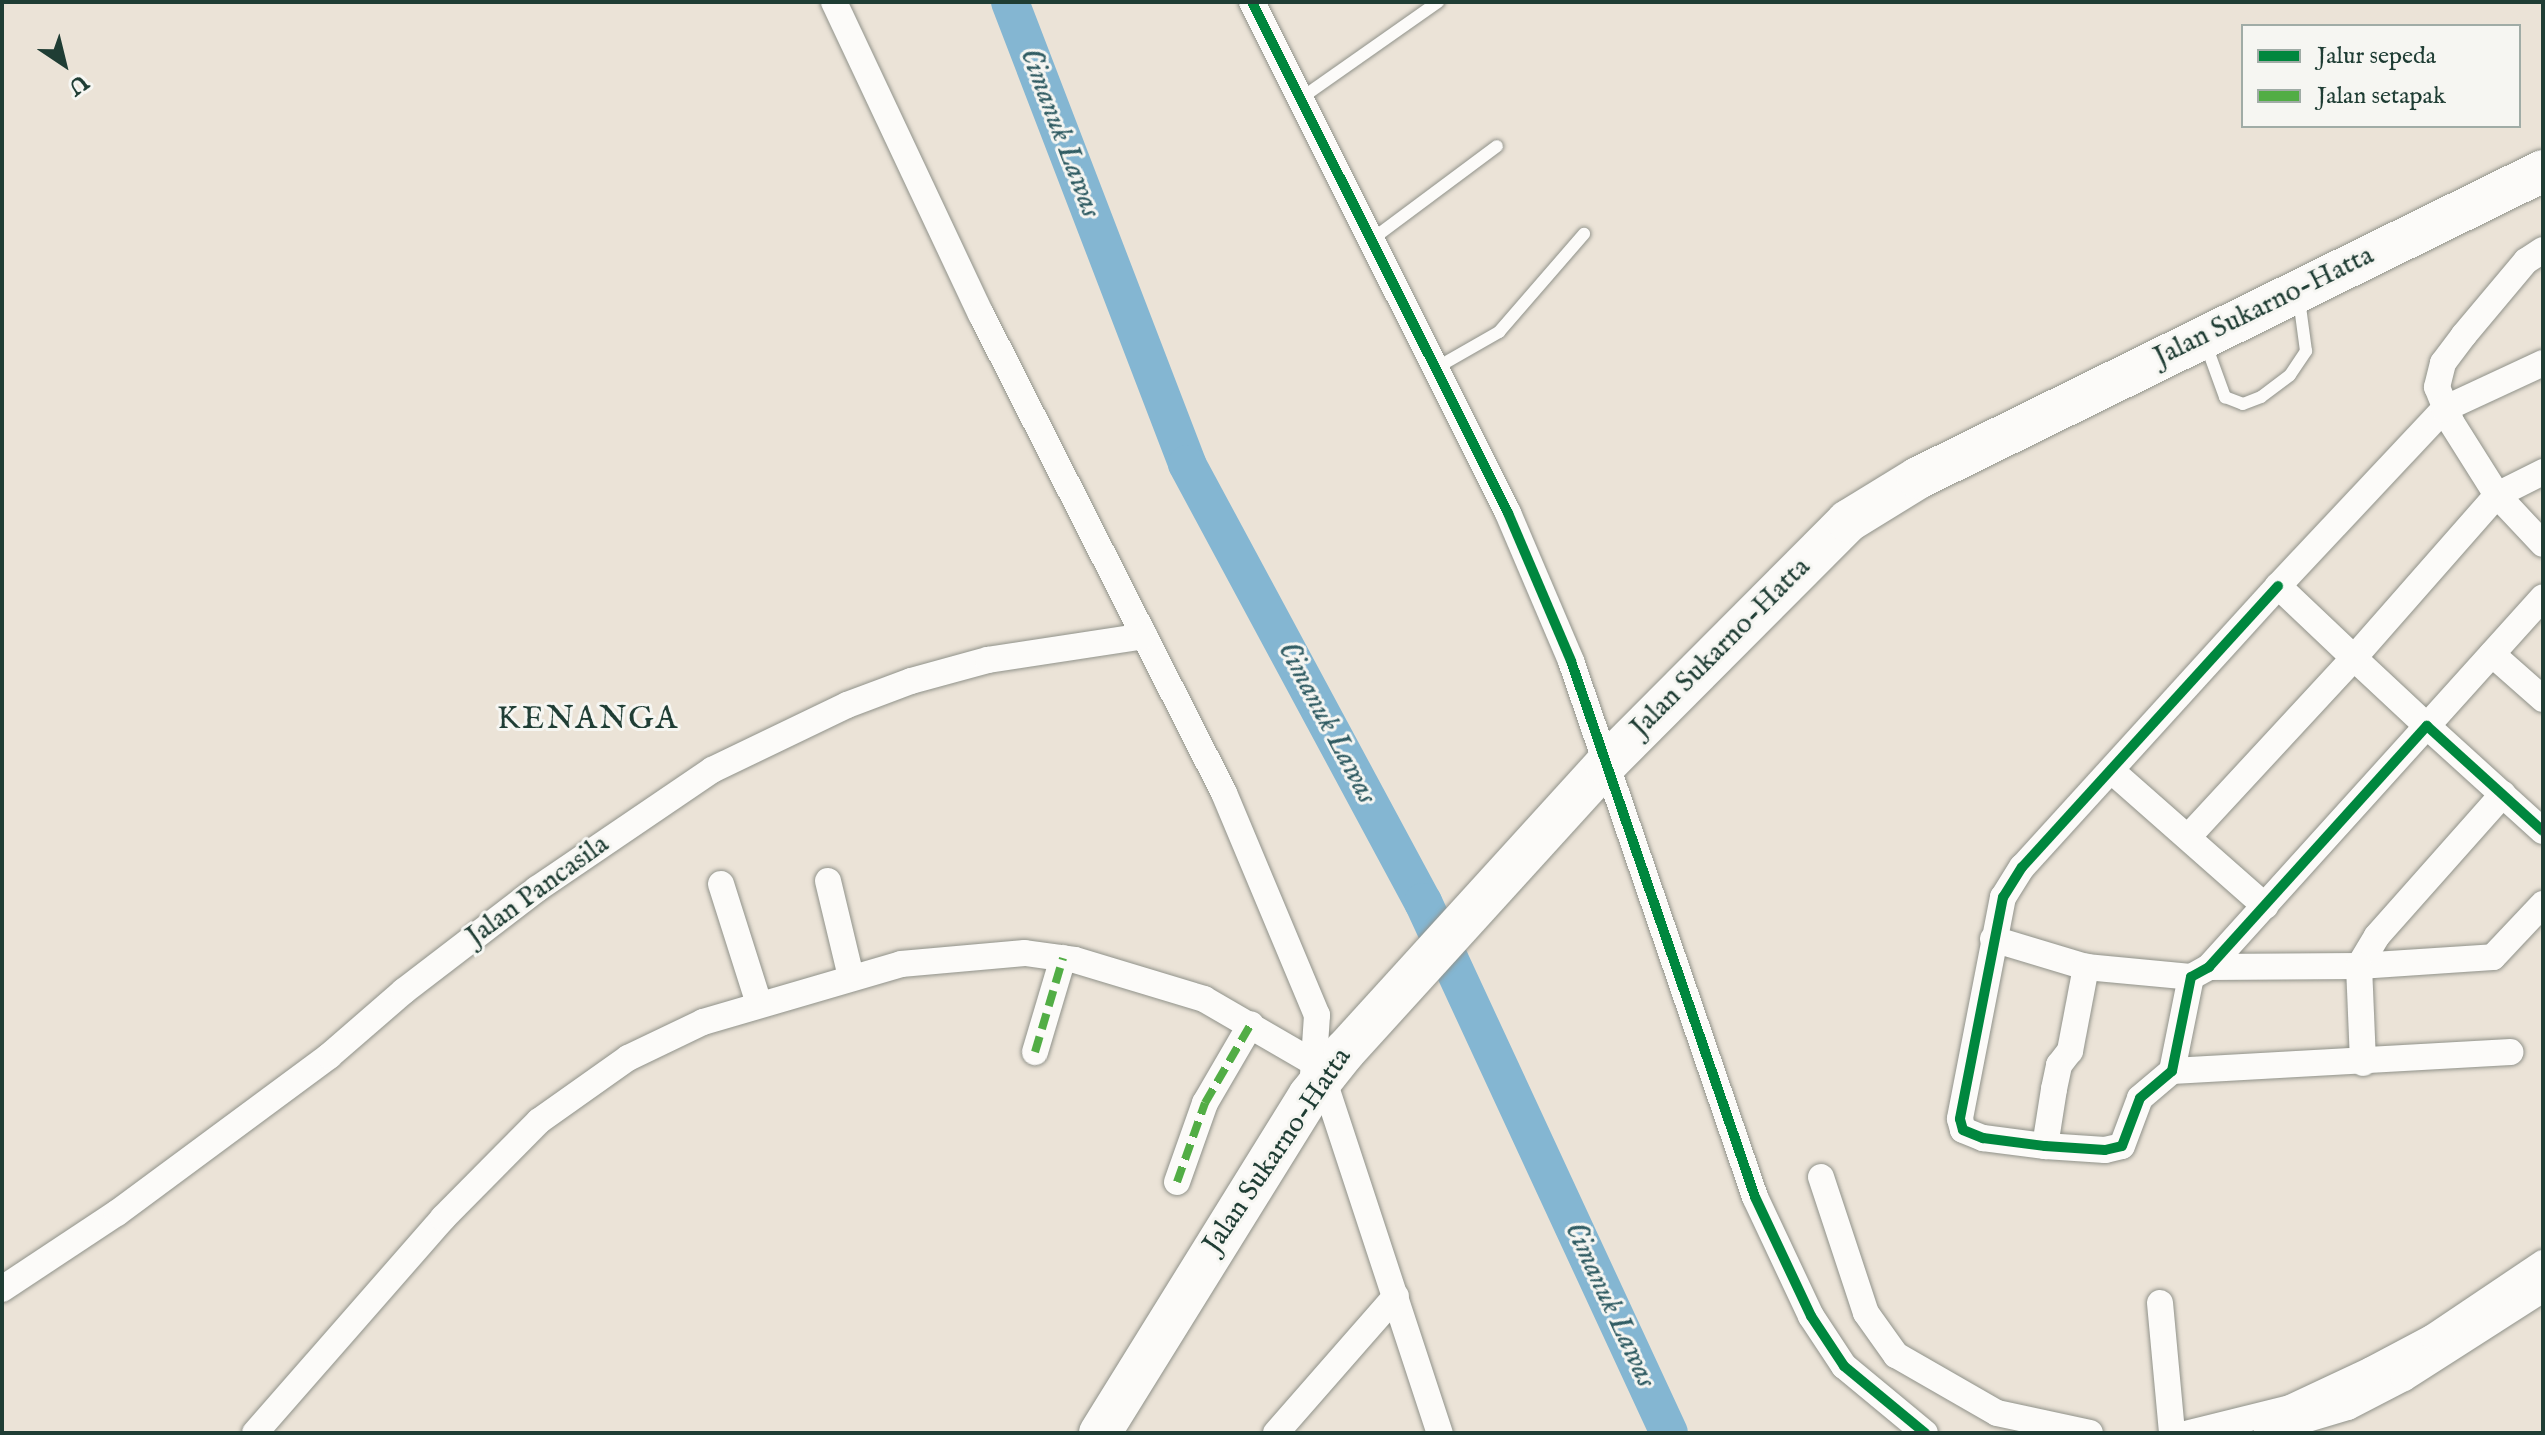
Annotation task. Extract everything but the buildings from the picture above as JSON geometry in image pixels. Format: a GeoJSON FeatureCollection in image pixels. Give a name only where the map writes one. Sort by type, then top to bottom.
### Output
{"type":"FeatureCollection","features":[{"type":"Feature","properties":{"kind":"highway","name":"Jalan Sukarno-Hatta"},"geometry":{"type":"LineString","coordinates":[[1100,1433],[1323,1072],[1606,764],[1848,521],[1918,478],[2543,171]]}},
{"type":"Feature","properties":{"kind":"street"},"geometry":{"type":"LineString","coordinates":[[834,2],[981,314],[1224,793],[1317,1015],[1323,1072],[1440,1433]]}},
{"type":"Feature","properties":{"kind":"street"},"geometry":{"type":"LineString","coordinates":[[1252,2],[1508,513],[1571,661],[1755,1197],[1811,1316],[1863,1386],[1925,1433]]}},
{"type":"Feature","properties":{"kind":"street"},"geometry":{"type":"LineString","coordinates":[[2543,250],[2504,285],[2443,363],[2437,387],[2444,409],[2497,495],[2543,544]]}},
{"type":"Feature","properties":{"kind":"street"},"geometry":{"type":"LineString","coordinates":[[2543,363],[2444,409],[2278,586],[2113,772],[2022,867],[2003,897],[1993,939],[1960,1119],[1970,1135],[2045,1146],[2105,1150],[2122,1146],[2140,1098],[2172,1071],[2200,972],[2265,906],[2543,597]]}},
{"type":"Feature","properties":{"kind":"street"},"geometry":{"type":"LineString","coordinates":[[2189,836],[2354,658],[2497,495],[2543,472]]}},
{"type":"Feature","properties":{"kind":"street"},"geometry":{"type":"LineString","coordinates":[[2278,586],[2543,831]]}},
{"type":"Feature","properties":{"kind":"street","name":"Jalan Pancasila"},"geometry":{"type":"LineString","coordinates":[[2,1289],[117,1213],[329,1056],[404,991],[537,889],[712,770],[847,705],[911,681],[988,660],[1144,636]]}},
{"type":"Feature","properties":{"kind":"street"},"geometry":{"type":"LineString","coordinates":[[2492,654],[2543,699]]}},
{"type":"Feature","properties":{"kind":"street"},"geometry":{"type":"LineString","coordinates":[[2113,772],[2265,906]]}},
{"type":"Feature","properties":{"kind":"street"},"geometry":{"type":"LineString","coordinates":[[2363,1063],[2359,966],[2384,927],[2503,794]]}},
{"type":"Feature","properties":{"kind":"street"},"geometry":{"type":"LineString","coordinates":[[828,881],[851,977]]}},
{"type":"Feature","properties":{"kind":"street"},"geometry":{"type":"LineString","coordinates":[[721,884],[759,1004]]}},
{"type":"Feature","properties":{"kind":"street"},"geometry":{"type":"LineString","coordinates":[[1993,939],[2086,967],[2200,972],[2359,966],[2493,957],[2543,904]]}},
{"type":"Feature","properties":{"kind":"street"},"geometry":{"type":"LineString","coordinates":[[255,1433],[443,1218],[539,1121],[628,1058],[703,1022],[901,964],[993,953],[1063,958],[1204,999],[1251,1024],[1323,1072]]}},
{"type":"Feature","properties":{"kind":"street"},"geometry":{"type":"LineString","coordinates":[[1035,1052],[1063,958]]}},
{"type":"Feature","properties":{"kind":"street"},"geometry":{"type":"LineString","coordinates":[[2045,1146],[2059,1065],[2070,1051],[2086,967]]}},
{"type":"Feature","properties":{"kind":"street"},"geometry":{"type":"LineString","coordinates":[[1177,1182],[1205,1103],[1251,1024]]}},
{"type":"Feature","properties":{"kind":"street"},"geometry":{"type":"LineString","coordinates":[[2172,1071],[2363,1063],[2510,1052]]}},
{"type":"Feature","properties":{"kind":"street"},"geometry":{"type":"LineString","coordinates":[[1821,1177],[1866,1313],[1896,1355],[1997,1413],[2090,1433]]}},
{"type":"Feature","properties":{"kind":"street"},"geometry":{"type":"LineString","coordinates":[[2189,1433],[2290,1408],[2371,1370],[2433,1337],[2543,1263]]}},
{"type":"Feature","properties":{"kind":"street"},"geometry":{"type":"LineString","coordinates":[[2258,1433],[2348,1407],[2404,1378],[2543,1289]]}},
{"type":"Feature","properties":{"kind":"street"},"geometry":{"type":"LineString","coordinates":[[1276,1433],[1396,1296]]}},
{"type":"Feature","properties":{"kind":"street"},"geometry":{"type":"LineString","coordinates":[[2160,1303],[2172,1433]]}},
{"type":"Feature","properties":{"kind":"lane"},"geometry":{"type":"LineString","coordinates":[[1300,99],[1438,2]]}},
{"type":"Feature","properties":{"kind":"lane"},"geometry":{"type":"LineString","coordinates":[[1371,240],[1497,146]]}},
{"type":"Feature","properties":{"kind":"lane"},"geometry":{"type":"LineString","coordinates":[[1436,368],[1490,338],[1584,234]]}},
{"type":"Feature","properties":{"kind":"lane"},"geometry":{"type":"LineString","coordinates":[[2203,336],[2225,397],[2243,404],[2261,397],[2290,375],[2306,351],[2298,292]]}},
{"type":"Feature","properties":{"kind":"waterway","name":"Cimanuk Lawas"},"geometry":{"type":"LineString","coordinates":[[1010,2],[1187,464],[1423,902],[1669,1433]]}},
{"type":"Feature","properties":{"kind":"marked path"},"geometry":{"type":"LineString","coordinates":[[1035,1052],[1063,958]]}},
{"type":"Feature","properties":{"kind":"marked path"},"geometry":{"type":"LineString","coordinates":[[1177,1182],[1205,1103],[1251,1024]]}},
{"type":"Feature","properties":{"kind":"cycle path"},"geometry":{"type":"LineString","coordinates":[[1252,2],[1508,513],[1571,661],[1755,1197],[1811,1316],[1844,1366],[1925,1433]]}},
{"type":"Feature","properties":{"kind":"cycle path"},"geometry":{"type":"LineString","coordinates":[[2278,586],[2022,867],[2003,897],[1960,1119],[1963,1130],[1983,1138],[2045,1146],[2105,1150],[2122,1146],[2140,1098],[2172,1071],[2191,977],[2209,967],[2427,726],[2543,831]]}},
{"type":"Feature","properties":{"kind":"district","name":"KENANGA"},"geometry":{"type":"Point","coordinates":[588,720]}}]}
